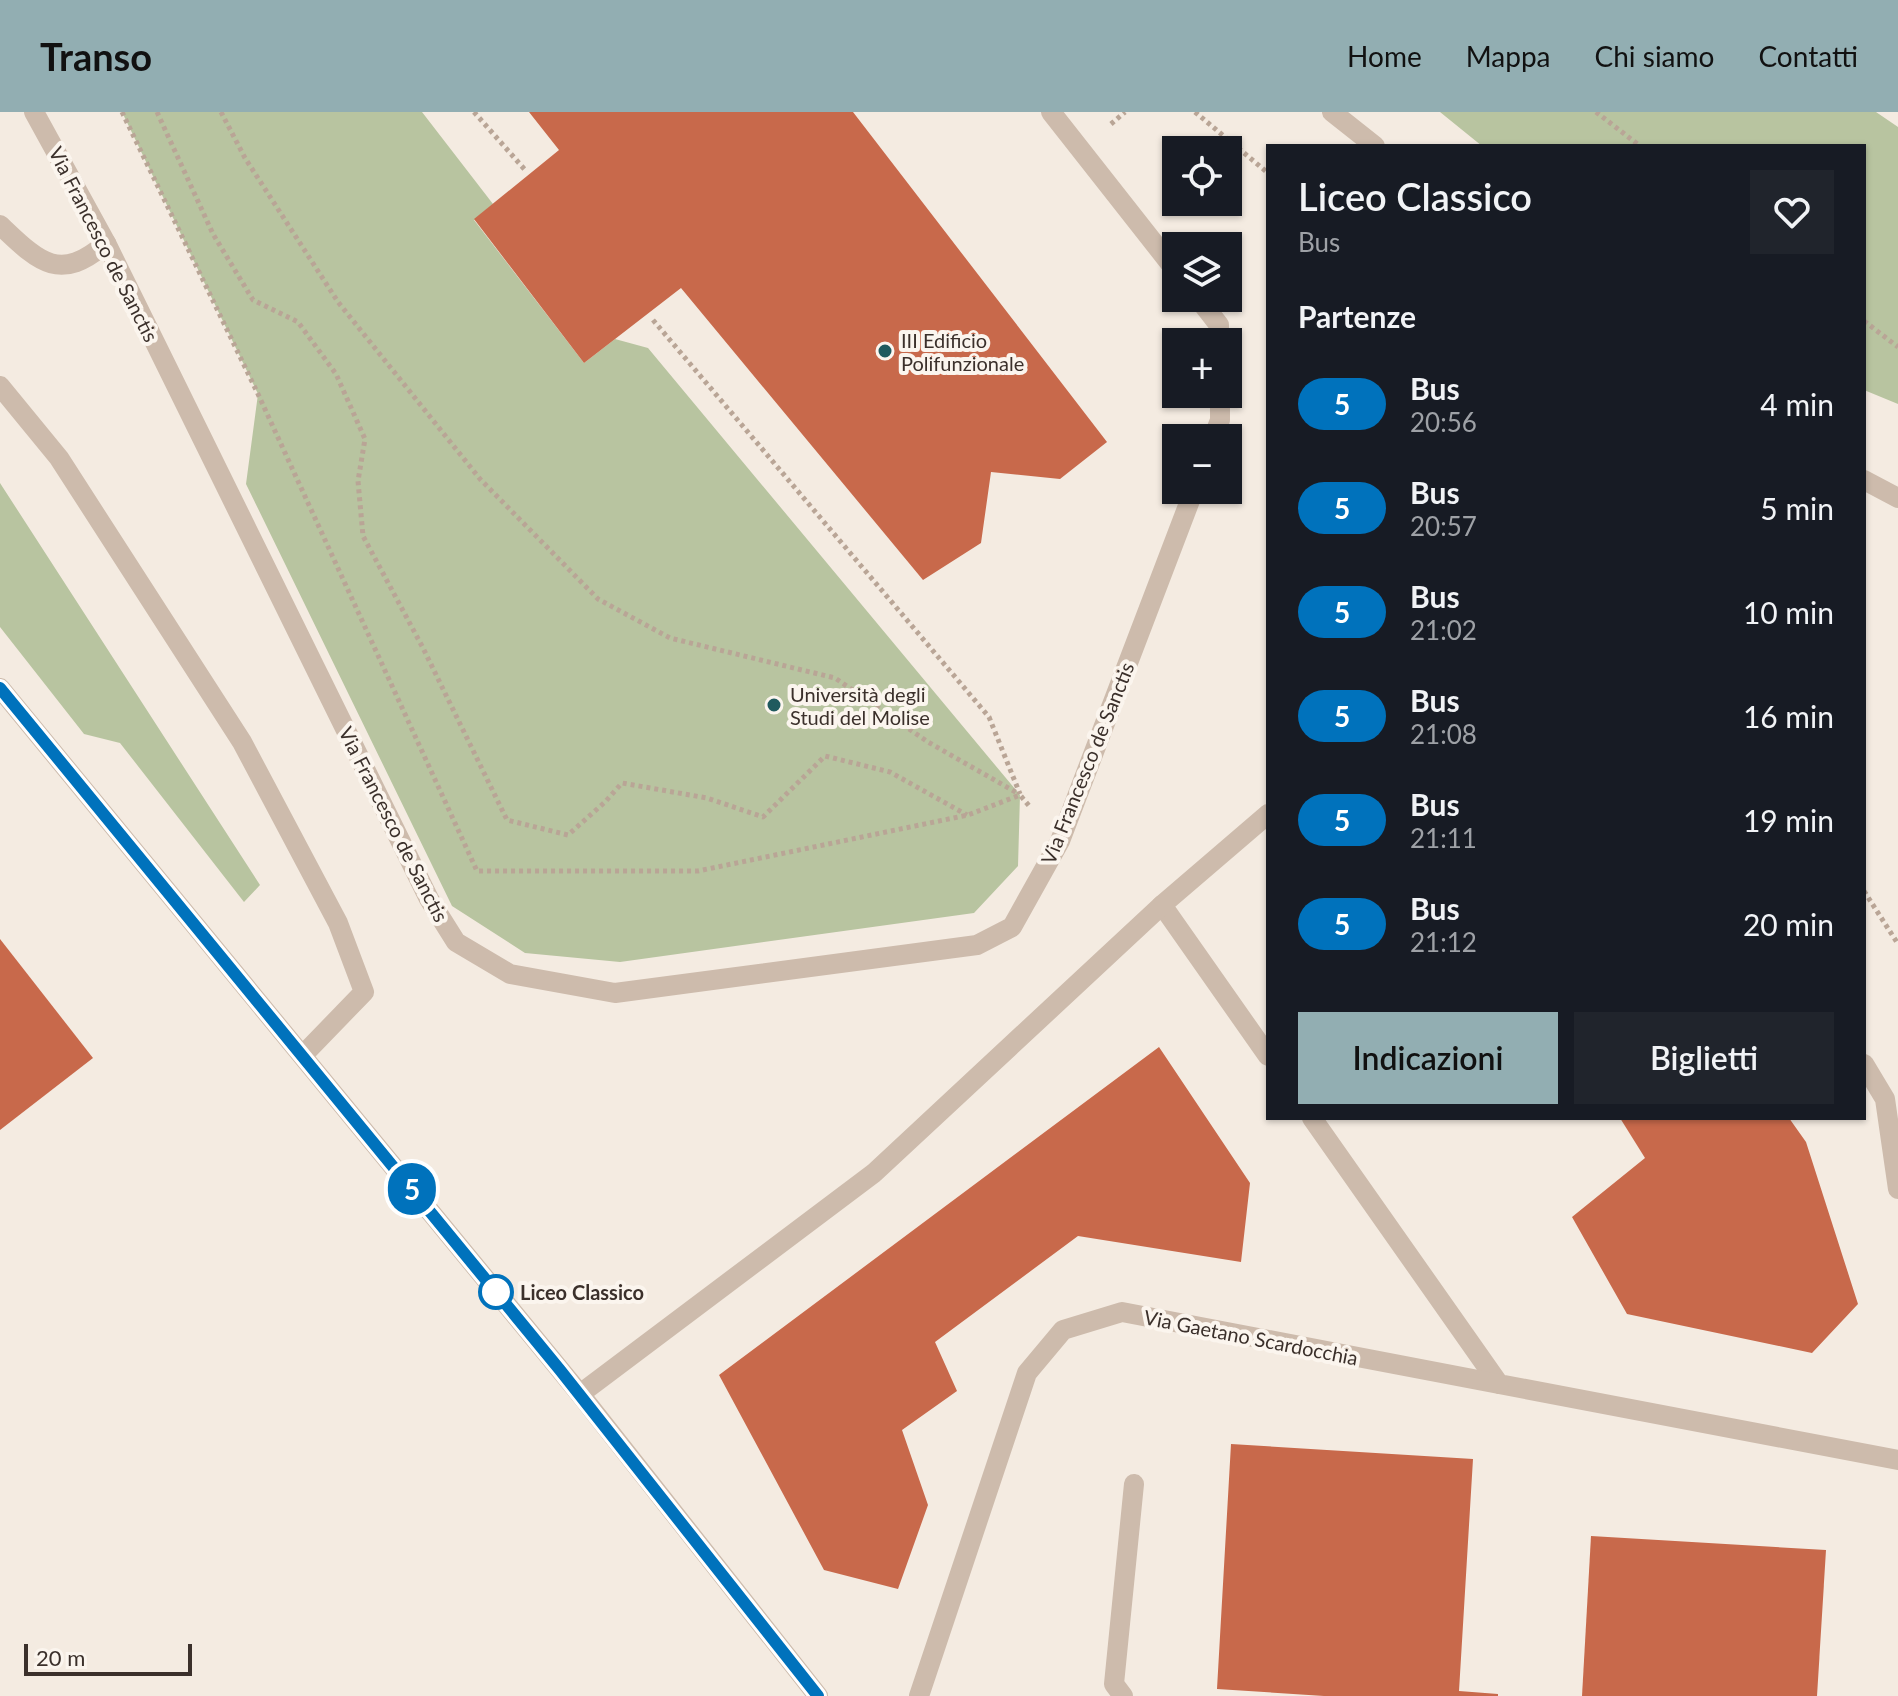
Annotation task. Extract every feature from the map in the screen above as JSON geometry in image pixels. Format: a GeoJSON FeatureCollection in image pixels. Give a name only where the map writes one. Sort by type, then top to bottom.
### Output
{"type":"FeatureCollection","features":[{"type":"Feature","properties":{"kind":"street","name":"Via Francesco de Sanctis"},"geometry":{"type":"LineString","coordinates":[[34,112],[106,243],[429,899],[456,942],[510,974],[615,993],[977,945],[1012,927],[1060,841],[1189,504]]}},
{"type":"Feature","properties":{"kind":"street"},"geometry":{"type":"LineString","coordinates":[[1051,112],[1162,253]]}},
{"type":"Feature","properties":{"kind":"street"},"geometry":{"type":"LineString","coordinates":[[1332,112],[1372,144]]}},
{"type":"Feature","properties":{"kind":"street"},"geometry":{"type":"LineString","coordinates":[[0,225],[32,255],[50,263],[70,264],[88,259],[106,243]]}},
{"type":"Feature","properties":{"kind":"street"},"geometry":{"type":"LineString","coordinates":[[0,386],[59,458],[242,742],[338,923],[364,992],[303,1055]]}},
{"type":"Feature","properties":{"kind":"street"},"geometry":{"type":"LineString","coordinates":[[1866,481],[1898,498]]}},
{"type":"Feature","properties":{"kind":"street"},"geometry":{"type":"LineString","coordinates":[[0,688],[580,1394],[818,1696]]}},
{"type":"Feature","properties":{"kind":"street"},"geometry":{"type":"LineString","coordinates":[[580,1394],[874,1173],[1162,905],[1266,816]]}},
{"type":"Feature","properties":{"kind":"street"},"geometry":{"type":"LineString","coordinates":[[1162,905],[1266,1053]]}},
{"type":"Feature","properties":{"kind":"street"},"geometry":{"type":"LineString","coordinates":[[1866,1067],[1885,1099],[1898,1189]]}},
{"type":"Feature","properties":{"kind":"street"},"geometry":{"type":"LineString","coordinates":[[1313,1120],[1499,1384]]}},
{"type":"Feature","properties":{"kind":"street","name":"Via Gaetano Scardocchia"},"geometry":{"type":"LineString","coordinates":[[919,1696],[1027,1373],[1063,1330],[1122,1312],[1898,1460]]}},
{"type":"Feature","properties":{"kind":"street"},"geometry":{"type":"LineString","coordinates":[[1123,1696],[1114,1684],[1134,1484]]}},
{"type":"Feature","properties":{"kind":"path"},"geometry":{"type":"LineString","coordinates":[[122,112],[258,394],[477,871],[698,871],[968,815],[1020,795]]}},
{"type":"Feature","properties":{"kind":"path"},"geometry":{"type":"LineString","coordinates":[[157,112],[213,234],[253,300],[298,322],[336,374],[365,439],[358,481],[363,536],[423,648],[507,820],[568,835],[622,783],[707,798],[763,817],[825,756],[890,772],[968,815]]}},
{"type":"Feature","properties":{"kind":"path"},"geometry":{"type":"LineString","coordinates":[[221,112],[245,158],[338,302],[480,479],[598,599],[670,638],[835,678],[928,742],[1020,795],[1060,841]]}},
{"type":"Feature","properties":{"kind":"path"},"geometry":{"type":"LineString","coordinates":[[474,112],[526,171]]}},
{"type":"Feature","properties":{"kind":"path"},"geometry":{"type":"LineString","coordinates":[[1195,112],[1266,171]]}},
{"type":"Feature","properties":{"kind":"path"},"geometry":{"type":"LineString","coordinates":[[1596,112],[1637,144]]}},
{"type":"Feature","properties":{"kind":"path"},"geometry":{"type":"LineString","coordinates":[[653,320],[989,717],[1020,795]]}},
{"type":"Feature","properties":{"kind":"path"},"geometry":{"type":"LineString","coordinates":[[1866,323],[1898,347]]}},
{"type":"Feature","properties":{"kind":"path"},"geometry":{"type":"LineString","coordinates":[[1866,894],[1898,944]]}},
{"type":"Feature","properties":{"kind":"green space"},"geometry":{"type":"Polygon","coordinates":[[[122,112],[422,112],[493,204],[474,220],[584,363],[615,339],[648,348],[1020,795],[1018,866],[974,913],[620,962],[525,953],[452,906],[246,484],[258,394],[122,112]]]}},
{"type":"Feature","properties":{"kind":"green space"},"geometry":{"type":"Polygon","coordinates":[[[1440,112],[1876,112],[1898,127],[1898,404],[1866,391],[1866,144],[1480,144],[1440,112]]]}},
{"type":"Feature","properties":{"kind":"green space"},"geometry":{"type":"Polygon","coordinates":[[[0,483],[260,885],[244,902],[120,743],[84,734],[0,627],[0,483]]]}},
{"type":"Feature","properties":{"kind":"building","name":"III Edificio Polifunzionale"},"geometry":{"type":"Polygon","coordinates":[[[529,112],[853,112],[1107,442],[1060,479],[991,472],[981,543],[923,580],[681,288],[584,363],[474,219],[559,150],[529,112]]]}},
{"type":"Feature","properties":{"kind":"building"},"geometry":{"type":"Polygon","coordinates":[[[0,939],[93,1058],[0,1130],[0,939]]]}},
{"type":"Feature","properties":{"kind":"building"},"geometry":{"type":"Polygon","coordinates":[[[1159,1047],[1250,1183],[1241,1262],[1078,1236],[935,1342],[957,1391],[902,1430],[928,1505],[898,1589],[824,1570],[719,1375],[1159,1047]]]}},
{"type":"Feature","properties":{"kind":"building"},"geometry":{"type":"Polygon","coordinates":[[[1621,1120],[1790,1120],[1806,1142],[1858,1304],[1812,1353],[1627,1314],[1572,1217],[1645,1158],[1621,1120]]]}},
{"type":"Feature","properties":{"kind":"building"},"geometry":{"type":"Polygon","coordinates":[[[1231,1444],[1473,1459],[1459,1691],[1498,1696],[1324,1696],[1217,1689],[1231,1444]]]}},
{"type":"Feature","properties":{"kind":"building"},"geometry":{"type":"Polygon","coordinates":[[[1591,1536],[1826,1550],[1817,1696],[1582,1696],[1591,1536]]]}},
{"type":"Feature","properties":{"kind":"bus line","name":"5"},"geometry":{"type":"LineString","coordinates":[[0,688],[560,1370],[818,1696]]}},
{"type":"Feature","properties":{"kind":"place","name":"III Edificio Polifunzionale"},"geometry":{"type":"Point","coordinates":[885,351]}},
{"type":"Feature","properties":{"kind":"place","name":"Università degli Studi del Molise"},"geometry":{"type":"Point","coordinates":[774,705]}},
{"type":"Feature","properties":{"kind":"place","name":"Liceo Classico"},"geometry":{"type":"Point","coordinates":[496,1292]}}]}
